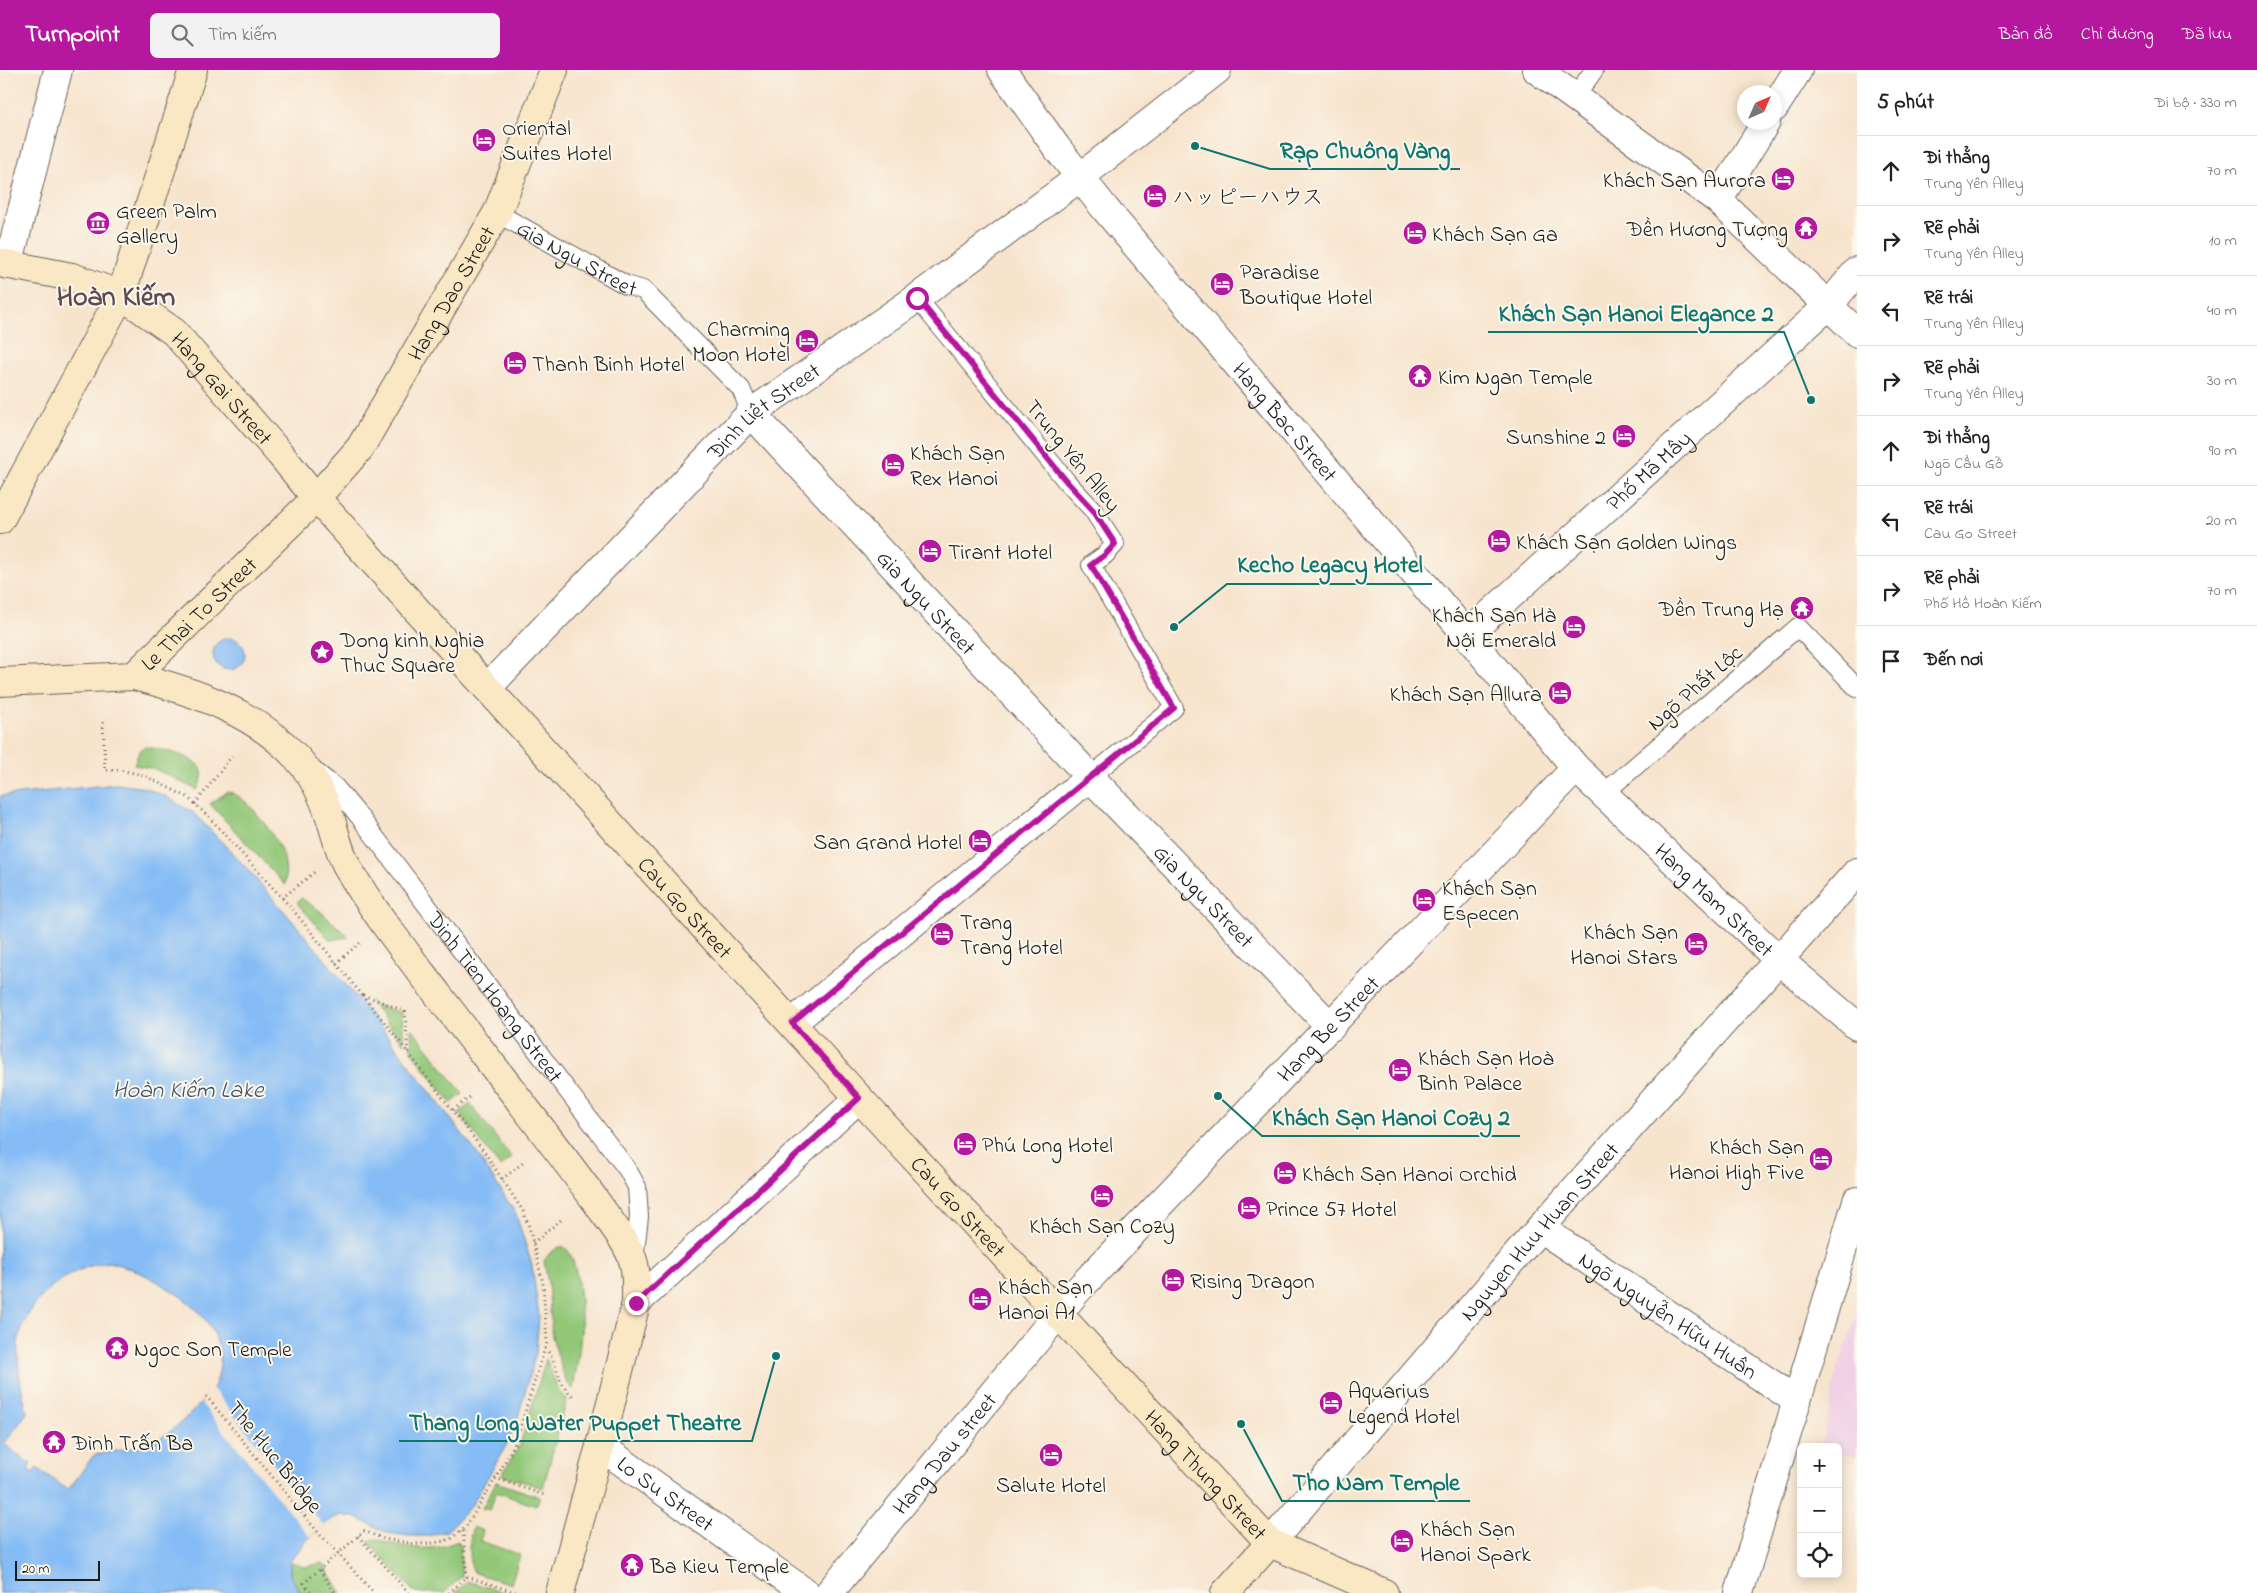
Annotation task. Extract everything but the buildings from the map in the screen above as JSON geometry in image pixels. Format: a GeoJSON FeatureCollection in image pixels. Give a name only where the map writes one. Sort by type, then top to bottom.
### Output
{"type":"FeatureCollection","features":[{"type":"Feature","properties":{"kind":"street"},"geometry":{"type":"LineString","coordinates":[[4,264],[58,70]]}},
{"type":"Feature","properties":{"kind":"street"},"geometry":{"type":"LineString","coordinates":[[0,520],[121,295],[193,70]]}},
{"type":"Feature","properties":{"kind":"street","name":"Hang Dao Street"},"geometry":{"type":"LineString","coordinates":[[316,498],[360,448],[497,213],[554,70]]}},
{"type":"Feature","properties":{"kind":"street","name":"Hang Bac Street"},"geometry":{"type":"LineString","coordinates":[[1002,70],[1080,178],[1467,634],[1576,768]]}},
{"type":"Feature","properties":{"kind":"street","name":"Đinh Liệt Street"},"geometry":{"type":"LineString","coordinates":[[486,688],[751,413],[917,298],[1080,178],[1217,70]]}},
{"type":"Feature","properties":{"kind":"street"},"geometry":{"type":"LineString","coordinates":[[1537,70],[1718,200],[1857,333]]}},
{"type":"Feature","properties":{"kind":"street"},"geometry":{"type":"LineString","coordinates":[[1782,95],[1798,70]]}},
{"type":"Feature","properties":{"kind":"street"},"geometry":{"type":"LineString","coordinates":[[1718,200],[1761,130]]}},
{"type":"Feature","properties":{"kind":"street","name":"Hang Gai Street"},"geometry":{"type":"LineString","coordinates":[[4,264],[72,277],[121,295],[174,332],[316,498]]}},
{"type":"Feature","properties":{"kind":"street","name":"Phố Mã Mây"},"geometry":{"type":"LineString","coordinates":[[1467,634],[1829,305],[1857,271]]}},
{"type":"Feature","properties":{"kind":"street","name":"Gia Ngu Street"},"geometry":{"type":"LineString","coordinates":[[751,413],[1090,777],[1331,1027]]}},
{"type":"Feature","properties":{"kind":"street","name":"Le Thai To Street"},"geometry":{"type":"LineString","coordinates":[[0,682],[134,676],[316,498]]}},
{"type":"Feature","properties":{"kind":"street","name":"Cau Go Street"},"geometry":{"type":"LineString","coordinates":[[316,498],[859,1098],[1060,1313]]}},
{"type":"Feature","properties":{"kind":"street","name":"Dinh Tien Hoang Street"},"geometry":{"type":"LineString","coordinates":[[134,676],[196,694],[235,711],[269,731],[298,758],[319,790],[330,817],[340,854],[349,870],[404,950],[573,1170],[611,1224],[634,1262],[637,1281],[636,1303],[560,1593]]}},
{"type":"Feature","properties":{"kind":"street","name":"Hang Mam Street"},"geometry":{"type":"LineString","coordinates":[[1576,768],[1780,960],[1857,1026]]}},
{"type":"Feature","properties":{"kind":"street","name":"Hang Be Street"},"geometry":{"type":"LineString","coordinates":[[1060,1313],[1076,1292],[1331,1027],[1576,768]]}},
{"type":"Feature","properties":{"kind":"street"},"geometry":{"type":"LineString","coordinates":[[792,1023],[1090,777]]}},
{"type":"Feature","properties":{"kind":"street","name":"Nguyen Huu Huan Street"},"geometry":{"type":"LineString","coordinates":[[1225,1593],[1270,1544],[1540,1228],[1857,872]]}},
{"type":"Feature","properties":{"kind":"street"},"geometry":{"type":"LineString","coordinates":[[636,1303],[859,1098]]}},
{"type":"Feature","properties":{"kind":"street"},"geometry":{"type":"LineString","coordinates":[[1739,1593],[1857,1201]]}},
{"type":"Feature","properties":{"kind":"street","name":"Ngõ Nguyễn Hữu Huân"},"geometry":{"type":"LineString","coordinates":[[1540,1228],[1796,1401]]}},
{"type":"Feature","properties":{"kind":"street","name":"Hang Thung Street"},"geometry":{"type":"LineString","coordinates":[[1060,1313],[1270,1544],[1384,1593]]}},
{"type":"Feature","properties":{"kind":"street","name":"Hang Dau street"},"geometry":{"type":"LineString","coordinates":[[829,1593],[1023,1354],[1060,1313]]}},
{"type":"Feature","properties":{"kind":"street","name":"Lo Su Street"},"geometry":{"type":"LineString","coordinates":[[600,1446],[806,1593]]}},
{"type":"Feature","properties":{"kind":"lane"},"geometry":{"type":"LineString","coordinates":[[1575,97],[1594,70]]}},
{"type":"Feature","properties":{"kind":"lane","name":"Gia Ngu Street"},"geometry":{"type":"LineString","coordinates":[[497,213],[626,284],[643,290],[741,389],[751,413]]}},
{"type":"Feature","properties":{"kind":"lane","name":"Trung Yên Alley"},"geometry":{"type":"LineString","coordinates":[[917,298],[1067,482],[1093,510],[1115,544],[1105,555],[1091,565],[1174,708],[1090,777]]}},
{"type":"Feature","properties":{"kind":"lane","name":"Ngõ Phất Lộc"},"geometry":{"type":"LineString","coordinates":[[1604,794],[1798,627],[1856,684]]}},
{"type":"Feature","properties":{"kind":"lane","name":"Dinh Tien Hoang Street"},"geometry":{"type":"LineString","coordinates":[[298,758],[335,787],[359,816],[627,1168],[637,1187],[639,1217],[634,1262]]}},
{"type":"Feature","properties":{"kind":"path"},"geometry":{"type":"LineString","coordinates":[[103,722],[104,770],[120,770],[143,775],[195,804],[282,898],[408,1052],[453,1110],[523,1211],[543,1283],[547,1342],[515,1443],[496,1478],[462,1531],[451,1539],[434,1543],[415,1544],[384,1539],[364,1531],[304,1583],[311,1593]]}},
{"type":"Feature","properties":{"kind":"path"},"geometry":{"type":"LineString","coordinates":[[195,804],[232,756]]}},
{"type":"Feature","properties":{"kind":"path"},"geometry":{"type":"LineString","coordinates":[[282,898],[316,871]]}},
{"type":"Feature","properties":{"kind":"path"},"geometry":{"type":"LineString","coordinates":[[336,963],[361,942]]}},
{"type":"Feature","properties":{"kind":"path"},"geometry":{"type":"LineString","coordinates":[[362,995],[405,1011],[408,1052]]}},
{"type":"Feature","properties":{"kind":"path"},"geometry":{"type":"LineString","coordinates":[[453,1110],[471,1096]]}},
{"type":"Feature","properties":{"kind":"path"},"geometry":{"type":"LineString","coordinates":[[502,1179],[523,1163]]}},
{"type":"Feature","properties":{"kind":"path"},"geometry":{"type":"LineString","coordinates":[[533,1243],[561,1220]]}},
{"type":"Feature","properties":{"kind":"path"},"geometry":{"type":"LineString","coordinates":[[545,1348],[555,1360],[561,1384],[574,1397]]}},
{"type":"Feature","properties":{"kind":"path","name":"The Huc Bridge"},"geometry":{"type":"LineString","coordinates":[[206,1396],[321,1536],[374,1593]]}},
{"type":"Feature","properties":{"kind":"path"},"geometry":{"type":"LineString","coordinates":[[496,1478],[547,1496]]}},
{"type":"Feature","properties":{"kind":"path"},"geometry":{"type":"LineString","coordinates":[[462,1531],[467,1576]]}},
{"type":"Feature","properties":{"kind":"path"},"geometry":{"type":"LineString","coordinates":[[358,1536],[409,1593]]}},
{"type":"Feature","properties":{"kind":"path"},"geometry":{"type":"LineString","coordinates":[[320,1570],[335,1593]]}},
{"type":"Feature","properties":{"kind":"path"},"geometry":{"type":"LineString","coordinates":[[467,1576],[518,1593]]}},
{"type":"Feature","properties":{"kind":"path"},"geometry":{"type":"LineString","coordinates":[[449,1593],[467,1576]]}},
{"type":"Feature","properties":{"kind":"shaded area"},"geometry":{"type":"Polygon","coordinates":[[[1857,1314],[1857,1458],[1842,1453],[1842,1443],[1822,1443],[1837,1371],[1857,1314]]]}},
{"type":"Feature","properties":{"kind":"green space"},"geometry":{"type":"Polygon","coordinates":[[[144,747],[176,754],[193,761],[202,771],[201,781],[197,790],[155,769],[134,765],[140,750],[144,747]]]}},
{"type":"Feature","properties":{"kind":"green space"},"geometry":{"type":"Polygon","coordinates":[[[227,792],[235,794],[252,808],[276,841],[285,861],[285,885],[210,804],[227,792]]]}},
{"type":"Feature","properties":{"kind":"green space"},"geometry":{"type":"Polygon","coordinates":[[[301,898],[320,911],[349,937],[330,940],[298,904],[301,898]]]}},
{"type":"Feature","properties":{"kind":"green space"},"geometry":{"type":"Polygon","coordinates":[[[369,1000],[373,1004],[402,1013],[404,1044],[369,1000]]]}},
{"type":"Feature","properties":{"kind":"green space"},"geometry":{"type":"Polygon","coordinates":[[[412,1028],[463,1094],[451,1103],[412,1052],[412,1028]]]}},
{"type":"Feature","properties":{"kind":"green space"},"geometry":{"type":"Polygon","coordinates":[[[470,1104],[512,1158],[500,1167],[459,1113],[470,1104]]]}},
{"type":"Feature","properties":{"kind":"green space"},"geometry":{"type":"Polygon","coordinates":[[[559,1247],[564,1247],[569,1252],[579,1286],[581,1324],[573,1389],[564,1376],[552,1336],[548,1283],[544,1261],[550,1253],[559,1247]]]}},
{"type":"Feature","properties":{"kind":"green space"},"geometry":{"type":"Polygon","coordinates":[[[546,1359],[560,1393],[567,1399],[543,1488],[502,1475],[520,1445],[546,1359]]]}},
{"type":"Feature","properties":{"kind":"green space"},"geometry":{"type":"Polygon","coordinates":[[[496,1482],[540,1497],[536,1506],[496,1492],[490,1510],[482,1508],[496,1482]]]}},
{"type":"Feature","properties":{"kind":"green space"},"geometry":{"type":"Polygon","coordinates":[[[473,1527],[483,1531],[480,1541],[520,1555],[511,1584],[475,1573],[469,1557],[470,1538],[473,1527]]]}},
{"type":"Feature","properties":{"kind":"green space"},"geometry":{"type":"Polygon","coordinates":[[[374,1539],[416,1548],[437,1547],[458,1541],[462,1576],[444,1593],[415,1593],[368,1542],[374,1539]]]}},
{"type":"Feature","properties":{"kind":"green space"},"geometry":{"type":"Polygon","coordinates":[[[290,1561],[304,1567],[323,1563],[342,1593],[301,1593],[290,1576],[290,1561]]]}},
{"type":"Feature","properties":{"kind":"green space"},"geometry":{"type":"Polygon","coordinates":[[[468,1582],[473,1583],[506,1593],[455,1593],[468,1582]]]}},
{"type":"Feature","properties":{"kind":"water"},"geometry":{"type":"Polygon","coordinates":[[[229,638],[240,643],[245,654],[240,665],[229,670],[218,665],[213,654],[218,643],[229,638]]]}},
{"type":"Feature","properties":{"kind":"water","name":"Hoàn Kiếm Lake"},"geometry":{"type":"Polygon","coordinates":[[[117,784],[146,788],[165,796],[194,813],[249,871],[379,1025],[476,1152],[516,1214],[532,1265],[539,1316],[536,1353],[518,1417],[507,1444],[471,1506],[447,1531],[428,1536],[388,1533],[355,1517],[341,1515],[330,1520],[308,1539],[290,1561],[290,1576],[301,1593],[0,1593],[0,796],[117,784]],[[109,1262],[95,1265],[67,1276],[55,1285],[34,1306],[26,1319],[18,1341],[18,1361],[27,1413],[4,1444],[31,1464],[28,1469],[33,1473],[37,1468],[68,1490],[94,1455],[149,1443],[160,1438],[175,1427],[211,1391],[216,1383],[219,1370],[220,1357],[218,1345],[208,1323],[200,1313],[163,1285],[138,1271],[109,1262]]]}},
{"type":"Feature","properties":{"kind":"pier"},"geometry":{"type":"Polygon","coordinates":[[[212,1388],[324,1526],[310,1537],[201,1403],[212,1388]]]}},
{"type":"Feature","properties":{"kind":"place","name":"Oriental Suites Hotel"},"geometry":{"type":"Point","coordinates":[484,140]}},
{"type":"Feature","properties":{"kind":"place","name":"Rạp Chuông Vàng"},"geometry":{"type":"Point","coordinates":[1195,146]}},
{"type":"Feature","properties":{"kind":"place","name":"Khách Sạn Aurora"},"geometry":{"type":"Point","coordinates":[1783,179]}},
{"type":"Feature","properties":{"kind":"place","name":"ハッピーハウス"},"geometry":{"type":"Point","coordinates":[1155,196]}},
{"type":"Feature","properties":{"kind":"place","name":"Green Palm Gallery"},"geometry":{"type":"Point","coordinates":[98,223]}},
{"type":"Feature","properties":{"kind":"place","name":"Đền Hương Tượng"},"geometry":{"type":"Point","coordinates":[1806,228]}},
{"type":"Feature","properties":{"kind":"place","name":"Khách Sạn Ga"},"geometry":{"type":"Point","coordinates":[1415,233]}},
{"type":"Feature","properties":{"kind":"place","name":"Paradise Boutique Hotel"},"geometry":{"type":"Point","coordinates":[1222,284]}},
{"type":"Feature","properties":{"kind":"place","name":"Charming Moon Hotel"},"geometry":{"type":"Point","coordinates":[807,341]}},
{"type":"Feature","properties":{"kind":"place","name":"Thanh Binh Hotel"},"geometry":{"type":"Point","coordinates":[515,363]}},
{"type":"Feature","properties":{"kind":"place","name":"Kim Ngan Temple"},"geometry":{"type":"Point","coordinates":[1420,376]}},
{"type":"Feature","properties":{"kind":"place","name":"Khách Sạn Hanoi Elegance 2"},"geometry":{"type":"Point","coordinates":[1811,400]}},
{"type":"Feature","properties":{"kind":"place","name":"Sunshine 2"},"geometry":{"type":"Point","coordinates":[1624,436]}},
{"type":"Feature","properties":{"kind":"place","name":"Khách Sạn Rex Hanoi"},"geometry":{"type":"Point","coordinates":[893,465]}},
{"type":"Feature","properties":{"kind":"place","name":"Khách Sạn Golden Wings"},"geometry":{"type":"Point","coordinates":[1499,541]}},
{"type":"Feature","properties":{"kind":"place","name":"Tirant Hotel"},"geometry":{"type":"Point","coordinates":[930,551]}},
{"type":"Feature","properties":{"kind":"place","name":"Đền Trung Hạ"},"geometry":{"type":"Point","coordinates":[1802,608]}},
{"type":"Feature","properties":{"kind":"place","name":"Kecho Legacy Hotel"},"geometry":{"type":"Point","coordinates":[1174,627]}},
{"type":"Feature","properties":{"kind":"place","name":"Khách Sạn Hà Nội Emerald"},"geometry":{"type":"Point","coordinates":[1574,627]}},
{"type":"Feature","properties":{"kind":"place","name":"Dong kinh Nghia Thuc Square"},"geometry":{"type":"Point","coordinates":[322,652]}},
{"type":"Feature","properties":{"kind":"place","name":"Khách Sạn Allura"},"geometry":{"type":"Point","coordinates":[1560,693]}},
{"type":"Feature","properties":{"kind":"place","name":"San Grand Hotel"},"geometry":{"type":"Point","coordinates":[980,841]}},
{"type":"Feature","properties":{"kind":"place","name":"Khách Sạn Especen"},"geometry":{"type":"Point","coordinates":[1424,900]}},
{"type":"Feature","properties":{"kind":"place","name":"Trang Trang Hotel"},"geometry":{"type":"Point","coordinates":[942,934]}},
{"type":"Feature","properties":{"kind":"place","name":"Khách Sạn Hanoi Stars"},"geometry":{"type":"Point","coordinates":[1696,944]}},
{"type":"Feature","properties":{"kind":"place","name":"Khách Sạn Hoà Bình Palace"},"geometry":{"type":"Point","coordinates":[1400,1070]}},
{"type":"Feature","properties":{"kind":"place","name":"Khách Sạn Hanoi Cozy 2"},"geometry":{"type":"Point","coordinates":[1218,1096]}},
{"type":"Feature","properties":{"kind":"place","name":"Phú Long Hotel"},"geometry":{"type":"Point","coordinates":[965,1144]}},
{"type":"Feature","properties":{"kind":"place","name":"Khách Sạn Hanoi High Five"},"geometry":{"type":"Point","coordinates":[1821,1159]}},
{"type":"Feature","properties":{"kind":"place","name":"Khách Sạn Hanoi Orchid"},"geometry":{"type":"Point","coordinates":[1285,1173]}},
{"type":"Feature","properties":{"kind":"place","name":"Khách Sạn Cozy"},"geometry":{"type":"Point","coordinates":[1102,1196]}},
{"type":"Feature","properties":{"kind":"place","name":"Prince 57 Hotel"},"geometry":{"type":"Point","coordinates":[1249,1208]}},
{"type":"Feature","properties":{"kind":"place","name":"Rising Dragon"},"geometry":{"type":"Point","coordinates":[1173,1280]}},
{"type":"Feature","properties":{"kind":"place","name":"Khách Sạn Hanoi A1"},"geometry":{"type":"Point","coordinates":[980,1299]}},
{"type":"Feature","properties":{"kind":"place","name":"Ngoc Son Temple"},"geometry":{"type":"Point","coordinates":[117,1348]}},
{"type":"Feature","properties":{"kind":"place","name":"Thang Long Water Puppet Theatre"},"geometry":{"type":"Point","coordinates":[776,1356]}},
{"type":"Feature","properties":{"kind":"place","name":"Aquarius Legend Hotel"},"geometry":{"type":"Point","coordinates":[1331,1403]}},
{"type":"Feature","properties":{"kind":"place","name":"Tho Nam Temple"},"geometry":{"type":"Point","coordinates":[1241,1424]}},
{"type":"Feature","properties":{"kind":"place","name":"Đình Trấn Ba"},"geometry":{"type":"Point","coordinates":[54,1442]}},
{"type":"Feature","properties":{"kind":"place","name":"Salute Hotel"},"geometry":{"type":"Point","coordinates":[1051,1455]}},
{"type":"Feature","properties":{"kind":"place","name":"Khách Sạn Hanoi Spark"},"geometry":{"type":"Point","coordinates":[1402,1541]}},
{"type":"Feature","properties":{"kind":"place","name":"Ba Kieu Temple"},"geometry":{"type":"Point","coordinates":[632,1565]}},
{"type":"Feature","properties":{"kind":"district","name":"Hoàn Kiếm"},"geometry":{"type":"Point","coordinates":[116,295]}},
{"type":"Feature","properties":{"kind":"route"},"geometry":{"type":"LineString","coordinates":[[636,1303],[859,1098],[792,1023],[1174,708],[1091,565],[1105,555],[1115,544],[1093,510],[1067,482],[917,298]]}}]}
